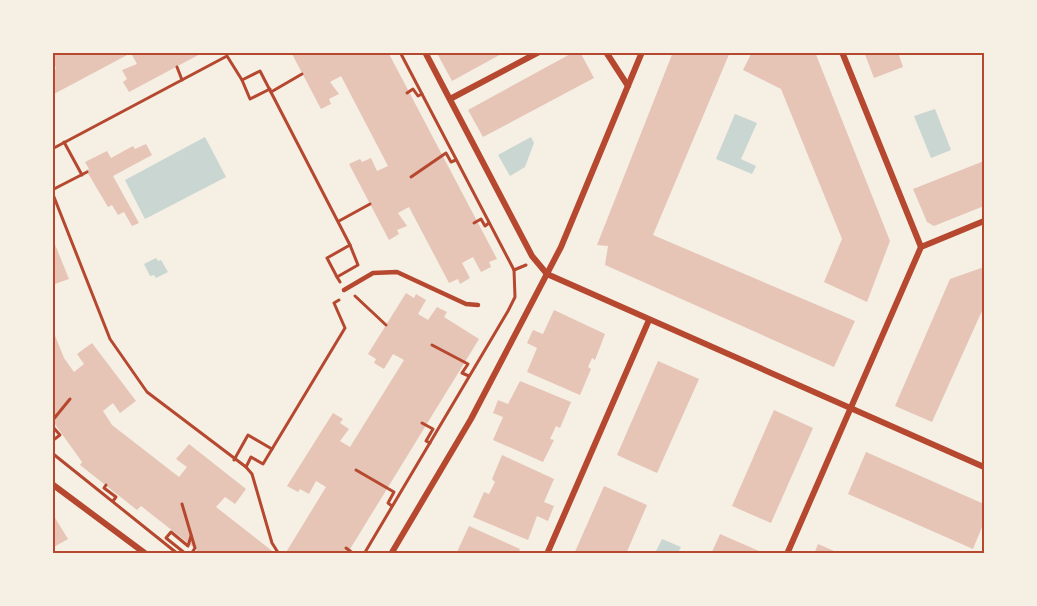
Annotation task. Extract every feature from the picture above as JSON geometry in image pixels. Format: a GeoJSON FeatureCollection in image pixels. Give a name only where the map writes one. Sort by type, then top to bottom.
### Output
{"type":"FeatureCollection","features":[{"type":"Feature","properties":{"kind":"street"},"geometry":{"type":"LineString","coordinates":[[425,52],[532,256],[547,274],[984,467]]}},
{"type":"Feature","properties":{"kind":"street"},"geometry":{"type":"LineString","coordinates":[[450,99],[539,52]]}},
{"type":"Feature","properties":{"kind":"street"},"geometry":{"type":"LineString","coordinates":[[606,52],[628,86]]}},
{"type":"Feature","properties":{"kind":"street"},"geometry":{"type":"LineString","coordinates":[[391,554],[471,419],[561,247],[642,52]]}},
{"type":"Feature","properties":{"kind":"street"},"geometry":{"type":"LineString","coordinates":[[842,52],[921,247]]}},
{"type":"Feature","properties":{"kind":"street"},"geometry":{"type":"LineString","coordinates":[[787,554],[921,247],[984,221]]}},
{"type":"Feature","properties":{"kind":"street"},"geometry":{"type":"LineString","coordinates":[[547,554],[650,320]]}},
{"type":"Feature","properties":{"kind":"street"},"geometry":{"type":"LineString","coordinates":[[52,484],[146,554]]}},
{"type":"Feature","properties":{"kind":"lane"},"geometry":{"type":"LineString","coordinates":[[344,290],[373,273],[396,272],[466,304],[478,305]]}},
{"type":"Feature","properties":{"kind":"path"},"geometry":{"type":"LineString","coordinates":[[364,554],[515,297],[514,270],[400,52]]}},
{"type":"Feature","properties":{"kind":"path"},"geometry":{"type":"LineString","coordinates":[[52,148],[227,56],[242,80],[250,99],[302,74]]}},
{"type":"Feature","properties":{"kind":"path"},"geometry":{"type":"LineString","coordinates":[[177,67],[182,80]]}},
{"type":"Feature","properties":{"kind":"path"},"geometry":{"type":"LineString","coordinates":[[242,80],[260,71],[339,221],[358,265],[337,278]]}},
{"type":"Feature","properties":{"kind":"path"},"geometry":{"type":"LineString","coordinates":[[406,93],[413,89],[418,96],[422,94]]}},
{"type":"Feature","properties":{"kind":"path"},"geometry":{"type":"LineString","coordinates":[[64,142],[82,175]]}},
{"type":"Feature","properties":{"kind":"path"},"geometry":{"type":"LineString","coordinates":[[411,177],[446,153],[452,162],[456,160]]}},
{"type":"Feature","properties":{"kind":"path"},"geometry":{"type":"LineString","coordinates":[[87,172],[52,191],[110,339],[147,392],[246,467],[252,474],[272,543],[279,554]]}},
{"type":"Feature","properties":{"kind":"path"},"geometry":{"type":"LineString","coordinates":[[339,221],[370,204]]}},
{"type":"Feature","properties":{"kind":"path"},"geometry":{"type":"LineString","coordinates":[[474,223],[481,219],[485,226],[489,223]]}},
{"type":"Feature","properties":{"kind":"path"},"geometry":{"type":"LineString","coordinates":[[344,290],[327,258],[350,245]]}},
{"type":"Feature","properties":{"kind":"path"},"geometry":{"type":"LineString","coordinates":[[514,270],[525,266],[532,256]]}},
{"type":"Feature","properties":{"kind":"path"},"geometry":{"type":"LineString","coordinates":[[246,467],[251,457],[263,464],[345,328],[334,303],[347,295],[354,295],[386,326]]}},
{"type":"Feature","properties":{"kind":"path"},"geometry":{"type":"LineString","coordinates":[[432,345],[468,364],[462,373],[469,376]]}},
{"type":"Feature","properties":{"kind":"path"},"geometry":{"type":"LineString","coordinates":[[52,421],[70,399]]}},
{"type":"Feature","properties":{"kind":"path"},"geometry":{"type":"LineString","coordinates":[[422,423],[433,429],[426,441],[430,443]]}},
{"type":"Feature","properties":{"kind":"path"},"geometry":{"type":"LineString","coordinates":[[52,426],[60,435],[52,441]]}},
{"type":"Feature","properties":{"kind":"path"},"geometry":{"type":"LineString","coordinates":[[234,460],[248,435],[272,449]]}},
{"type":"Feature","properties":{"kind":"path"},"geometry":{"type":"LineString","coordinates":[[52,453],[178,554]]}},
{"type":"Feature","properties":{"kind":"path"},"geometry":{"type":"LineString","coordinates":[[356,470],[394,492],[388,503],[392,506]]}},
{"type":"Feature","properties":{"kind":"path"},"geometry":{"type":"LineString","coordinates":[[106,485],[104,488],[116,497],[113,501]]}},
{"type":"Feature","properties":{"kind":"path"},"geometry":{"type":"LineString","coordinates":[[182,504],[195,548],[191,554]]}},
{"type":"Feature","properties":{"kind":"path"},"geometry":{"type":"LineString","coordinates":[[186,554],[166,538],[171,532],[188,546],[191,536]]}},
{"type":"Feature","properties":{"kind":"path"},"geometry":{"type":"LineString","coordinates":[[345,548],[354,554]]}},
{"type":"Feature","properties":{"kind":"shaded area"},"geometry":{"type":"Polygon","coordinates":[[[935,109],[951,150],[931,158],[914,116],[935,109]]]}},
{"type":"Feature","properties":{"kind":"shaded area"},"geometry":{"type":"Polygon","coordinates":[[[735,114],[757,123],[741,159],[756,166],[752,174],[716,159],[735,114]]]}},
{"type":"Feature","properties":{"kind":"shaded area"},"geometry":{"type":"Polygon","coordinates":[[[205,137],[226,177],[145,219],[125,180],[205,137]]]}},
{"type":"Feature","properties":{"kind":"shaded area"},"geometry":{"type":"Polygon","coordinates":[[[531,137],[534,143],[525,167],[510,176],[498,155],[531,137]]]}},
{"type":"Feature","properties":{"kind":"shaded area"},"geometry":{"type":"Polygon","coordinates":[[[156,258],[158,261],[161,260],[168,272],[156,278],[154,275],[150,276],[144,264],[156,258]]]}},
{"type":"Feature","properties":{"kind":"shaded area"},"geometry":{"type":"Polygon","coordinates":[[[662,539],[681,547],[678,553],[655,553],[662,539]]]}},
{"type":"Feature","properties":{"kind":"building"},"geometry":{"type":"Polygon","coordinates":[[[52,52],[204,52],[129,92],[123,82],[127,79],[122,70],[137,64],[131,53],[52,95],[52,71],[56,69],[52,52]]]}},
{"type":"Feature","properties":{"kind":"building"},"geometry":{"type":"Polygon","coordinates":[[[291,52],[388,52],[497,259],[489,262],[491,267],[481,272],[473,257],[462,263],[470,278],[460,284],[458,279],[449,283],[409,207],[398,213],[407,226],[397,230],[399,234],[389,240],[349,164],[360,159],[362,162],[371,158],[377,171],[388,166],[341,76],[330,82],[339,94],[329,99],[331,104],[321,109],[291,52]]]}},
{"type":"Feature","properties":{"kind":"building"},"geometry":{"type":"Polygon","coordinates":[[[443,52],[505,52],[452,81],[438,55],[443,52]]]}},
{"type":"Feature","properties":{"kind":"building"},"geometry":{"type":"Polygon","coordinates":[[[574,52],[580,52],[594,78],[483,137],[468,110],[574,52]]]}},
{"type":"Feature","properties":{"kind":"building"},"geometry":{"type":"Polygon","coordinates":[[[673,52],[730,52],[653,235],[855,321],[834,367],[605,265],[608,246],[597,245],[673,52]]]}},
{"type":"Feature","properties":{"kind":"building"},"geometry":{"type":"Polygon","coordinates":[[[752,52],[815,52],[890,241],[867,302],[824,282],[842,239],[781,89],[743,70],[752,52]]]}},
{"type":"Feature","properties":{"kind":"building"},"geometry":{"type":"Polygon","coordinates":[[[864,52],[898,52],[903,67],[874,78],[864,52]]]}},
{"type":"Feature","properties":{"kind":"building"},"geometry":{"type":"Polygon","coordinates":[[[146,144],[152,155],[113,176],[139,223],[132,226],[124,212],[118,215],[112,205],[108,207],[86,170],[89,169],[85,162],[107,151],[111,158],[133,146],[135,149],[146,144]]]}},
{"type":"Feature","properties":{"kind":"building"},"geometry":{"type":"Polygon","coordinates":[[[984,161],[984,206],[934,226],[927,222],[913,189],[984,161]]]}},
{"type":"Feature","properties":{"kind":"building"},"geometry":{"type":"Polygon","coordinates":[[[52,237],[69,279],[52,285],[52,237]]]}},
{"type":"Feature","properties":{"kind":"building"},"geometry":{"type":"Polygon","coordinates":[[[984,267],[984,312],[981,313],[932,422],[895,406],[950,279],[984,267]]]}},
{"type":"Feature","properties":{"kind":"building"},"geometry":{"type":"Polygon","coordinates":[[[406,293],[414,298],[416,294],[426,300],[418,314],[428,320],[437,307],[447,312],[444,317],[479,339],[347,554],[285,554],[326,487],[316,481],[309,494],[300,489],[298,492],[287,486],[333,413],[343,419],[340,423],[349,429],[340,441],[350,447],[404,360],[393,354],[384,369],[374,363],[376,359],[368,354],[406,293]]]}},
{"type":"Feature","properties":{"kind":"building"},"geometry":{"type":"Polygon","coordinates":[[[554,310],[605,334],[595,360],[592,358],[588,367],[591,369],[580,395],[527,372],[537,348],[527,343],[533,330],[543,334],[554,310]]]}},
{"type":"Feature","properties":{"kind":"building"},"geometry":{"type":"Polygon","coordinates":[[[52,328],[64,358],[74,372],[84,364],[77,354],[92,343],[136,401],[120,413],[113,403],[103,411],[112,425],[179,477],[187,467],[176,459],[189,444],[246,489],[235,504],[225,497],[216,507],[276,554],[194,554],[197,550],[141,506],[137,510],[80,465],[82,462],[52,420],[52,328]]]}},
{"type":"Feature","properties":{"kind":"building"},"geometry":{"type":"Polygon","coordinates":[[[658,361],[699,379],[657,473],[617,455],[658,361]]]}},
{"type":"Feature","properties":{"kind":"building"},"geometry":{"type":"Polygon","coordinates":[[[520,381],[571,402],[560,428],[556,426],[550,439],[554,440],[543,462],[493,440],[503,417],[493,413],[498,400],[508,404],[520,381]]]}},
{"type":"Feature","properties":{"kind":"building"},"geometry":{"type":"Polygon","coordinates":[[[774,410],[813,428],[771,523],[732,506],[774,410]]]}},
{"type":"Feature","properties":{"kind":"building"},"geometry":{"type":"Polygon","coordinates":[[[866,452],[984,504],[984,522],[973,549],[848,494],[866,452]]]}},
{"type":"Feature","properties":{"kind":"building"},"geometry":{"type":"Polygon","coordinates":[[[502,455],[554,479],[544,502],[554,506],[548,521],[537,516],[528,540],[473,517],[484,492],[489,494],[495,482],[492,479],[502,455]]]}},
{"type":"Feature","properties":{"kind":"building"},"geometry":{"type":"Polygon","coordinates":[[[604,486],[647,505],[626,554],[574,554],[604,486]]]}},
{"type":"Feature","properties":{"kind":"building"},"geometry":{"type":"Polygon","coordinates":[[[52,513],[68,539],[52,548],[52,513]]]}},
{"type":"Feature","properties":{"kind":"building"},"geometry":{"type":"Polygon","coordinates":[[[469,526],[520,549],[518,554],[456,554],[469,526]]]}},
{"type":"Feature","properties":{"kind":"building"},"geometry":{"type":"Polygon","coordinates":[[[720,534],[759,551],[758,554],[711,554],[720,534]]]}},
{"type":"Feature","properties":{"kind":"building"},"geometry":{"type":"Polygon","coordinates":[[[818,544],[841,554],[814,554],[818,544]]]}}]}
